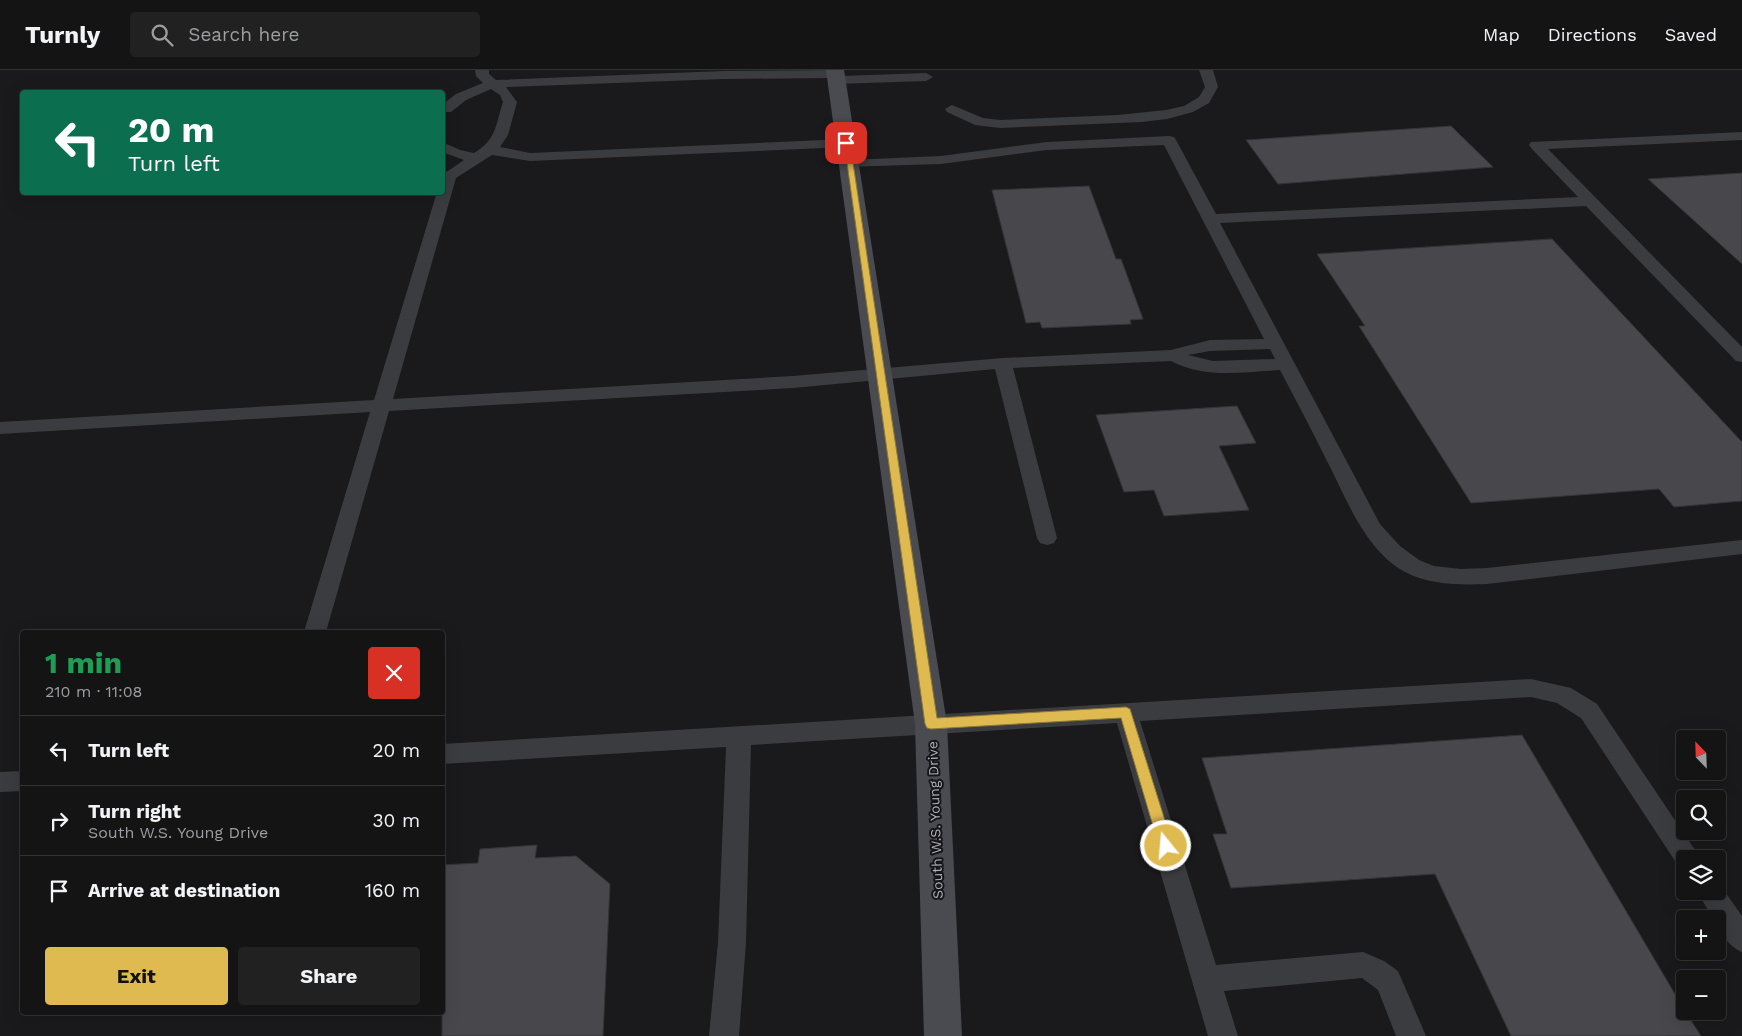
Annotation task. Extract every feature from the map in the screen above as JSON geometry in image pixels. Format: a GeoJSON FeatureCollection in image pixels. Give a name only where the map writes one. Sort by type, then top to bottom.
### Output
{"type":"FeatureCollection","features":[{"type":"Feature","properties":{"kind":"main road","name":"South W.S. Young Drive"},"geometry":{"type":"LineString","coordinates":[[836,74],[931,724],[943,1036]]}},
{"type":"Feature","properties":{"kind":"lane"},"geometry":{"type":"LineString","coordinates":[[952,109],[980,122],[1000,124],[1156,118],[1191,108],[1202,101],[1209,94],[1211,84],[1206,70]]}},
{"type":"Feature","properties":{"kind":"lane"},"geometry":{"type":"LineString","coordinates":[[446,109],[487,77],[836,74],[926,77]]}},
{"type":"Feature","properties":{"kind":"lane"},"geometry":{"type":"LineString","coordinates":[[445,193],[450,176],[475,158],[491,150],[500,138],[510,102],[505,93],[487,77]]}},
{"type":"Feature","properties":{"kind":"lane"},"geometry":{"type":"LineString","coordinates":[[1742,136],[1536,145],[1742,357]]}},
{"type":"Feature","properties":{"kind":"lane"},"geometry":{"type":"LineString","coordinates":[[491,150],[530,157],[848,153],[941,160],[1047,146],[1169,140],[1372,528],[1392,551],[1418,569],[1458,577],[1487,576],[1742,547]]}},
{"type":"Feature","properties":{"kind":"lane"},"geometry":{"type":"LineString","coordinates":[[445,148],[455,153],[475,158]]}},
{"type":"Feature","properties":{"kind":"lane"},"geometry":{"type":"LineString","coordinates":[[316,630],[444,195]]}},
{"type":"Feature","properties":{"kind":"lane"},"geometry":{"type":"LineString","coordinates":[[1210,219],[1590,201]]}},
{"type":"Feature","properties":{"kind":"lane"},"geometry":{"type":"LineString","coordinates":[[0,428],[774,384],[1003,363],[1174,355],[1198,346],[1275,344]]}},
{"type":"Feature","properties":{"kind":"lane"},"geometry":{"type":"LineString","coordinates":[[1174,355],[1184,362],[1209,367],[1286,364]]}},
{"type":"Feature","properties":{"kind":"lane"},"geometry":{"type":"LineString","coordinates":[[1003,363],[1047,538]]}},
{"type":"Feature","properties":{"kind":"lane"},"geometry":{"type":"LineString","coordinates":[[445,754],[1531,688],[1563,695],[1589,711],[1682,850]]}},
{"type":"Feature","properties":{"kind":"lane"},"geometry":{"type":"LineString","coordinates":[[1126,712],[1223,1036]]}},
{"type":"Feature","properties":{"kind":"lane"},"geometry":{"type":"LineString","coordinates":[[724,1036],[732,942],[739,736]]}},
{"type":"Feature","properties":{"kind":"lane"},"geometry":{"type":"LineString","coordinates":[[0,782],[20,781]]}},
{"type":"Feature","properties":{"kind":"lane"},"geometry":{"type":"LineString","coordinates":[[1716,900],[1742,939]]}},
{"type":"Feature","properties":{"kind":"lane"},"geometry":{"type":"LineString","coordinates":[[1206,979],[1363,965],[1374,970],[1388,981],[1411,1036]]}},
{"type":"Feature","properties":{"kind":"building"},"geometry":{"type":"Polygon","coordinates":[[[1451,126],[1493,167],[1278,184],[1246,140],[1451,126]]]}},
{"type":"Feature","properties":{"kind":"building"},"geometry":{"type":"Polygon","coordinates":[[[1742,173],[1742,264],[1648,179],[1742,173]]]}},
{"type":"Feature","properties":{"kind":"building"},"geometry":{"type":"Polygon","coordinates":[[[1089,186],[1116,259],[1121,259],[1143,319],[1130,320],[1131,324],[1042,328],[1040,322],[1026,323],[992,190],[1089,186]]]}},
{"type":"Feature","properties":{"kind":"building"},"geometry":{"type":"Polygon","coordinates":[[[1552,239],[1742,442],[1742,501],[1674,507],[1659,489],[1471,503],[1359,326],[1365,326],[1317,254],[1552,239]]]}},
{"type":"Feature","properties":{"kind":"building"},"geometry":{"type":"Polygon","coordinates":[[[1237,406],[1256,443],[1219,446],[1249,510],[1164,516],[1154,490],[1124,492],[1096,415],[1237,406]]]}},
{"type":"Feature","properties":{"kind":"building"},"geometry":{"type":"Polygon","coordinates":[[[1522,735],[1676,996],[1676,1020],[1691,1020],[1701,1036],[1511,1036],[1435,874],[1231,888],[1213,834],[1227,834],[1202,758],[1522,735]]]}},
{"type":"Feature","properties":{"kind":"building"},"geometry":{"type":"Polygon","coordinates":[[[537,845],[535,858],[576,856],[610,884],[603,1036],[442,1036],[442,1015],[445,1015],[445,865],[478,863],[480,849],[537,845]]]}},
{"type":"Feature","properties":{"kind":"route"},"geometry":{"type":"LineString","coordinates":[[846,143],[931,724],[1126,712],[1166,846]]}}]}
